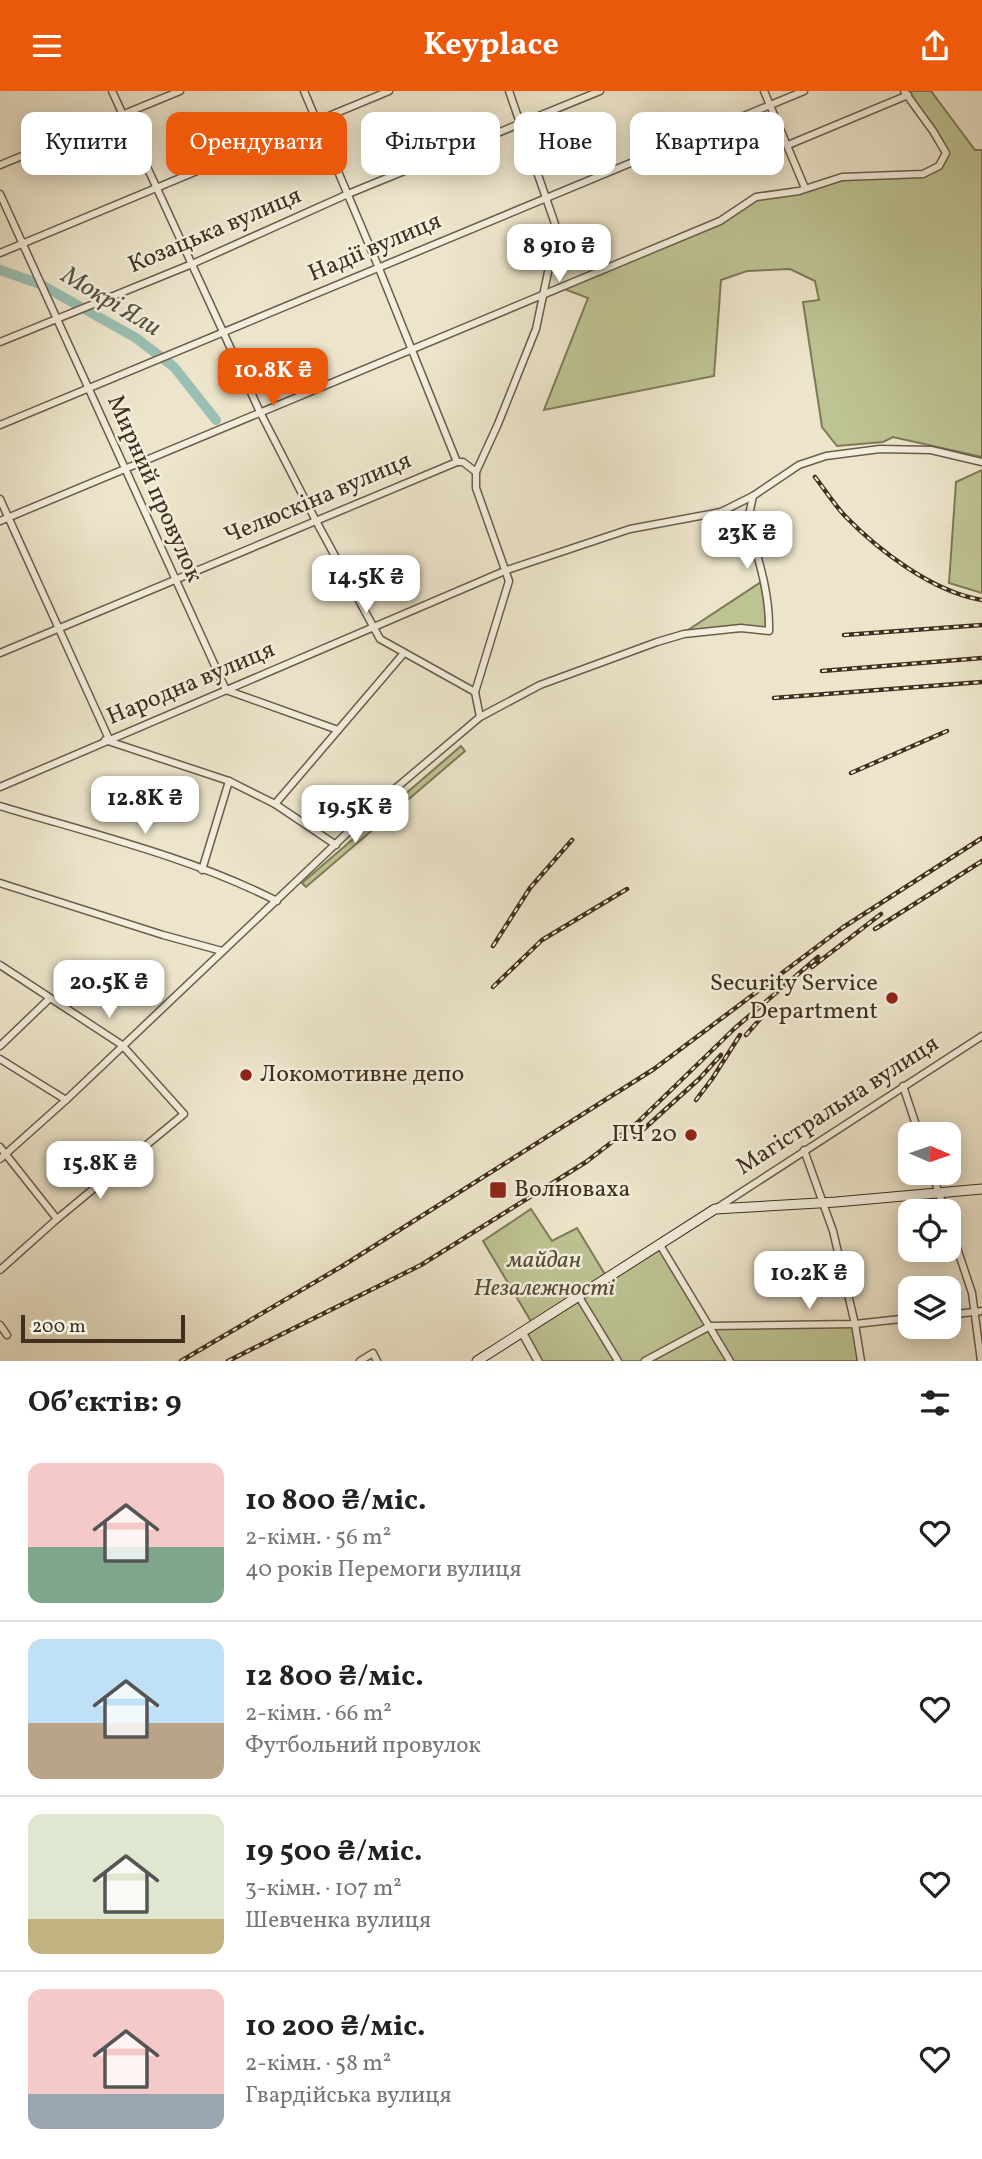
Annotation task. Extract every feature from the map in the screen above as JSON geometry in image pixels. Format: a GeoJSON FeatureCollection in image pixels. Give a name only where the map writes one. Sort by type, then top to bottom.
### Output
{"type":"FeatureCollection","features":[{"type":"Feature","properties":{"kind":"main road"},"geometry":{"type":"LineString","coordinates":[[477,1361],[715,1209],[824,1203],[982,1189]]}},
{"type":"Feature","properties":{"kind":"street"},"geometry":{"type":"LineString","coordinates":[[112,91],[122,112]]}},
{"type":"Feature","properties":{"kind":"street"},"geometry":{"type":"LineString","coordinates":[[131,112],[180,91]]}},
{"type":"Feature","properties":{"kind":"street"},"geometry":{"type":"LineString","coordinates":[[304,91],[313,112]]}},
{"type":"Feature","properties":{"kind":"street"},"geometry":{"type":"LineString","coordinates":[[338,112],[388,91]]}},
{"type":"Feature","properties":{"kind":"street"},"geometry":{"type":"LineString","coordinates":[[509,91],[516,112]]}},
{"type":"Feature","properties":{"kind":"street","name":"Козацька вулиця"},"geometry":{"type":"LineString","coordinates":[[548,112],[600,91]]}},
{"type":"Feature","properties":{"kind":"street"},"geometry":{"type":"LineString","coordinates":[[764,91],[805,188]]}},
{"type":"Feature","properties":{"kind":"street","name":"Надії вулиця"},"geometry":{"type":"LineString","coordinates":[[0,425],[804,91]]}},
{"type":"Feature","properties":{"kind":"street"},"geometry":{"type":"LineString","coordinates":[[0,521],[720,221],[756,197],[805,188],[842,177],[923,174],[939,166],[946,153],[906,93],[788,145]]}},
{"type":"Feature","properties":{"kind":"street","name":"Козацька вулиця"},"geometry":{"type":"LineString","coordinates":[[0,342],[192,264],[348,194],[514,125]]}},
{"type":"Feature","properties":{"kind":"street"},"geometry":{"type":"LineString","coordinates":[[0,165],[21,157]]}},
{"type":"Feature","properties":{"kind":"street"},"geometry":{"type":"LineString","coordinates":[[152,175],[260,412],[380,639],[475,692]]}},
{"type":"Feature","properties":{"kind":"street"},"geometry":{"type":"LineString","coordinates":[[0,253],[189,175]]}},
{"type":"Feature","properties":{"kind":"street"},"geometry":{"type":"LineString","coordinates":[[340,175],[457,462],[463,462],[475,472]]}},
{"type":"Feature","properties":{"kind":"street"},"geometry":{"type":"LineString","coordinates":[[480,717],[475,692],[509,581],[490,531],[475,472],[498,424],[536,329],[544,294],[556,234],[537,175]]}},
{"type":"Feature","properties":{"kind":"street","name":"Мирний провулок"},"geometry":{"type":"LineString","coordinates":[[0,194],[226,690]]}},
{"type":"Feature","properties":{"kind":"street","name":"Народна вулиця"},"geometry":{"type":"LineString","coordinates":[[0,787],[507,570],[629,529],[722,512],[753,496],[799,465],[826,456],[880,449],[931,450],[982,462]]}},
{"type":"Feature","properties":{"kind":"street","name":"Челюскіна вулиця"},"geometry":{"type":"LineString","coordinates":[[0,653],[457,462]]}},
{"type":"Feature","properties":{"kind":"street"},"geometry":{"type":"LineString","coordinates":[[3,1156],[66,1100],[383,799],[480,717],[540,685],[657,642],[684,634],[741,628],[769,631],[768,601],[749,526],[753,496]]}},
{"type":"Feature","properties":{"kind":"street"},"geometry":{"type":"LineString","coordinates":[[0,499],[107,740],[229,781],[275,804],[337,845]]}},
{"type":"Feature","properties":{"kind":"street"},"geometry":{"type":"LineString","coordinates":[[722,512],[749,526]]}},
{"type":"Feature","properties":{"kind":"street"},"geometry":{"type":"LineString","coordinates":[[275,804],[404,653]]}},
{"type":"Feature","properties":{"kind":"street"},"geometry":{"type":"LineString","coordinates":[[226,690],[338,730]]}},
{"type":"Feature","properties":{"kind":"street"},"geometry":{"type":"LineString","coordinates":[[202,870],[229,781]]}},
{"type":"Feature","properties":{"kind":"street"},"geometry":{"type":"LineString","coordinates":[[0,806],[134,846],[242,884],[277,901]]}},
{"type":"Feature","properties":{"kind":"street"},"geometry":{"type":"LineString","coordinates":[[0,883],[222,951]]}},
{"type":"Feature","properties":{"kind":"street"},"geometry":{"type":"LineString","coordinates":[[0,965],[122,1045],[184,1114],[0,1270]]}},
{"type":"Feature","properties":{"kind":"street"},"geometry":{"type":"LineString","coordinates":[[0,1046],[50,998]]}},
{"type":"Feature","properties":{"kind":"street","name":"Магістральна вулиця"},"geometry":{"type":"LineString","coordinates":[[715,1209],[982,1036]]}},
{"type":"Feature","properties":{"kind":"street"},"geometry":{"type":"LineString","coordinates":[[0,1059],[66,1100]]}},
{"type":"Feature","properties":{"kind":"street"},"geometry":{"type":"LineString","coordinates":[[903,1086],[915,1122]]}},
{"type":"Feature","properties":{"kind":"street"},"geometry":{"type":"LineString","coordinates":[[0,1147],[3,1156],[57,1219]]}},
{"type":"Feature","properties":{"kind":"street"},"geometry":{"type":"LineString","coordinates":[[804,1150],[824,1203],[855,1324],[861,1361]]}},
{"type":"Feature","properties":{"kind":"street"},"geometry":{"type":"LineString","coordinates":[[936,1185],[941,1199]]}},
{"type":"Feature","properties":{"kind":"street"},"geometry":{"type":"LineString","coordinates":[[660,1245],[730,1361]]}},
{"type":"Feature","properties":{"kind":"street"},"geometry":{"type":"LineString","coordinates":[[961,1260],[979,1312],[981,1361]]}},
{"type":"Feature","properties":{"kind":"street"},"geometry":{"type":"LineString","coordinates":[[579,1297],[618,1361]]}},
{"type":"Feature","properties":{"kind":"street"},"geometry":{"type":"LineString","coordinates":[[961,1314],[979,1312]]}},
{"type":"Feature","properties":{"kind":"street"},"geometry":{"type":"LineString","coordinates":[[645,1361],[710,1326],[855,1324],[898,1319]]}},
{"type":"Feature","properties":{"kind":"street"},"geometry":{"type":"LineString","coordinates":[[0,1325],[7,1335]]}},
{"type":"Feature","properties":{"kind":"street"},"geometry":{"type":"LineString","coordinates":[[522,1332],[538,1361]]}},
{"type":"Feature","properties":{"kind":"street"},"geometry":{"type":"LineString","coordinates":[[360,1361],[373,1353],[377,1361]]}},
{"type":"Feature","properties":{"kind":"green space"},"geometry":{"type":"Polygon","coordinates":[[[904,91],[931,91],[975,150],[982,150],[982,457],[893,437],[883,442],[837,446],[822,427],[803,302],[819,300],[815,281],[790,269],[747,271],[721,280],[714,376],[544,410],[588,298],[559,287],[720,221],[748,200],[799,191],[842,177],[923,174],[939,166],[945,153],[904,91]]]}},
{"type":"Feature","properties":{"kind":"green space"},"geometry":{"type":"Polygon","coordinates":[[[982,470],[982,593],[949,583],[956,482],[982,470]]]}},
{"type":"Feature","properties":{"kind":"green space"},"geometry":{"type":"Polygon","coordinates":[[[764,580],[769,631],[741,628],[685,632],[764,580]]]}},
{"type":"Feature","properties":{"kind":"green space"},"geometry":{"type":"Polygon","coordinates":[[[461,746],[465,751],[306,887],[302,883],[461,746]]]}},
{"type":"Feature","properties":{"kind":"green space","name":"майдан Незалежності"},"geometry":{"type":"Polygon","coordinates":[[[531,1209],[552,1241],[577,1228],[606,1276],[532,1323],[483,1241],[531,1209]]]}},
{"type":"Feature","properties":{"kind":"green space"},"geometry":{"type":"Polygon","coordinates":[[[661,1247],[710,1326],[855,1324],[861,1361],[538,1361],[523,1334],[661,1247]]]}},
{"type":"Feature","properties":{"kind":"waterway","name":"Мокрі Яли"},"geometry":{"type":"LineString","coordinates":[[0,270],[40,284],[136,338],[174,367],[216,420]]}},
{"type":"Feature","properties":{"kind":"railway"},"geometry":{"type":"LineString","coordinates":[[815,477],[845,516],[890,556],[926,579],[963,596],[982,600]]}},
{"type":"Feature","properties":{"kind":"railway"},"geometry":{"type":"LineString","coordinates":[[844,635],[982,625]]}},
{"type":"Feature","properties":{"kind":"railway"},"geometry":{"type":"LineString","coordinates":[[822,671],[982,658]]}},
{"type":"Feature","properties":{"kind":"railway"},"geometry":{"type":"LineString","coordinates":[[774,698],[982,682]]}},
{"type":"Feature","properties":{"kind":"railway"},"geometry":{"type":"LineString","coordinates":[[851,773],[947,731]]}},
{"type":"Feature","properties":{"kind":"railway"},"geometry":{"type":"LineString","coordinates":[[181,1361],[344,1265],[654,1069],[842,928],[982,838]]}},
{"type":"Feature","properties":{"kind":"railway"},"geometry":{"type":"LineString","coordinates":[[493,946],[530,888],[572,840]]}},
{"type":"Feature","properties":{"kind":"railway"},"geometry":{"type":"LineString","coordinates":[[875,929],[982,861]]}},
{"type":"Feature","properties":{"kind":"railway"},"geometry":{"type":"LineString","coordinates":[[493,987],[542,940],[627,889]]}},
{"type":"Feature","properties":{"kind":"railway"},"geometry":{"type":"LineString","coordinates":[[812,967],[881,914]]}},
{"type":"Feature","properties":{"kind":"railway"},"geometry":{"type":"LineString","coordinates":[[228,1361],[421,1265],[586,1162],[638,1122],[735,1028],[818,957]]}},
{"type":"Feature","properties":{"kind":"railway"},"geometry":{"type":"LineString","coordinates":[[746,1035],[767,1011]]}},
{"type":"Feature","properties":{"kind":"railway"},"geometry":{"type":"LineString","coordinates":[[696,1100],[740,1035]]}},
{"type":"Feature","properties":{"kind":"railway"},"geometry":{"type":"LineString","coordinates":[[635,1137],[699,1079],[721,1055]]}},
{"type":"Feature","properties":{"kind":"place","name":"Security Service Department"},"geometry":{"type":"Point","coordinates":[892,998]}},
{"type":"Feature","properties":{"kind":"place","name":"Локомотивне депо"},"geometry":{"type":"Point","coordinates":[246,1075]}},
{"type":"Feature","properties":{"kind":"place","name":"ПЧ 20"},"geometry":{"type":"Point","coordinates":[691,1135]}},
{"type":"Feature","properties":{"kind":"place","name":"Волноваха"},"geometry":{"type":"Point","coordinates":[498,1190]}}]}
